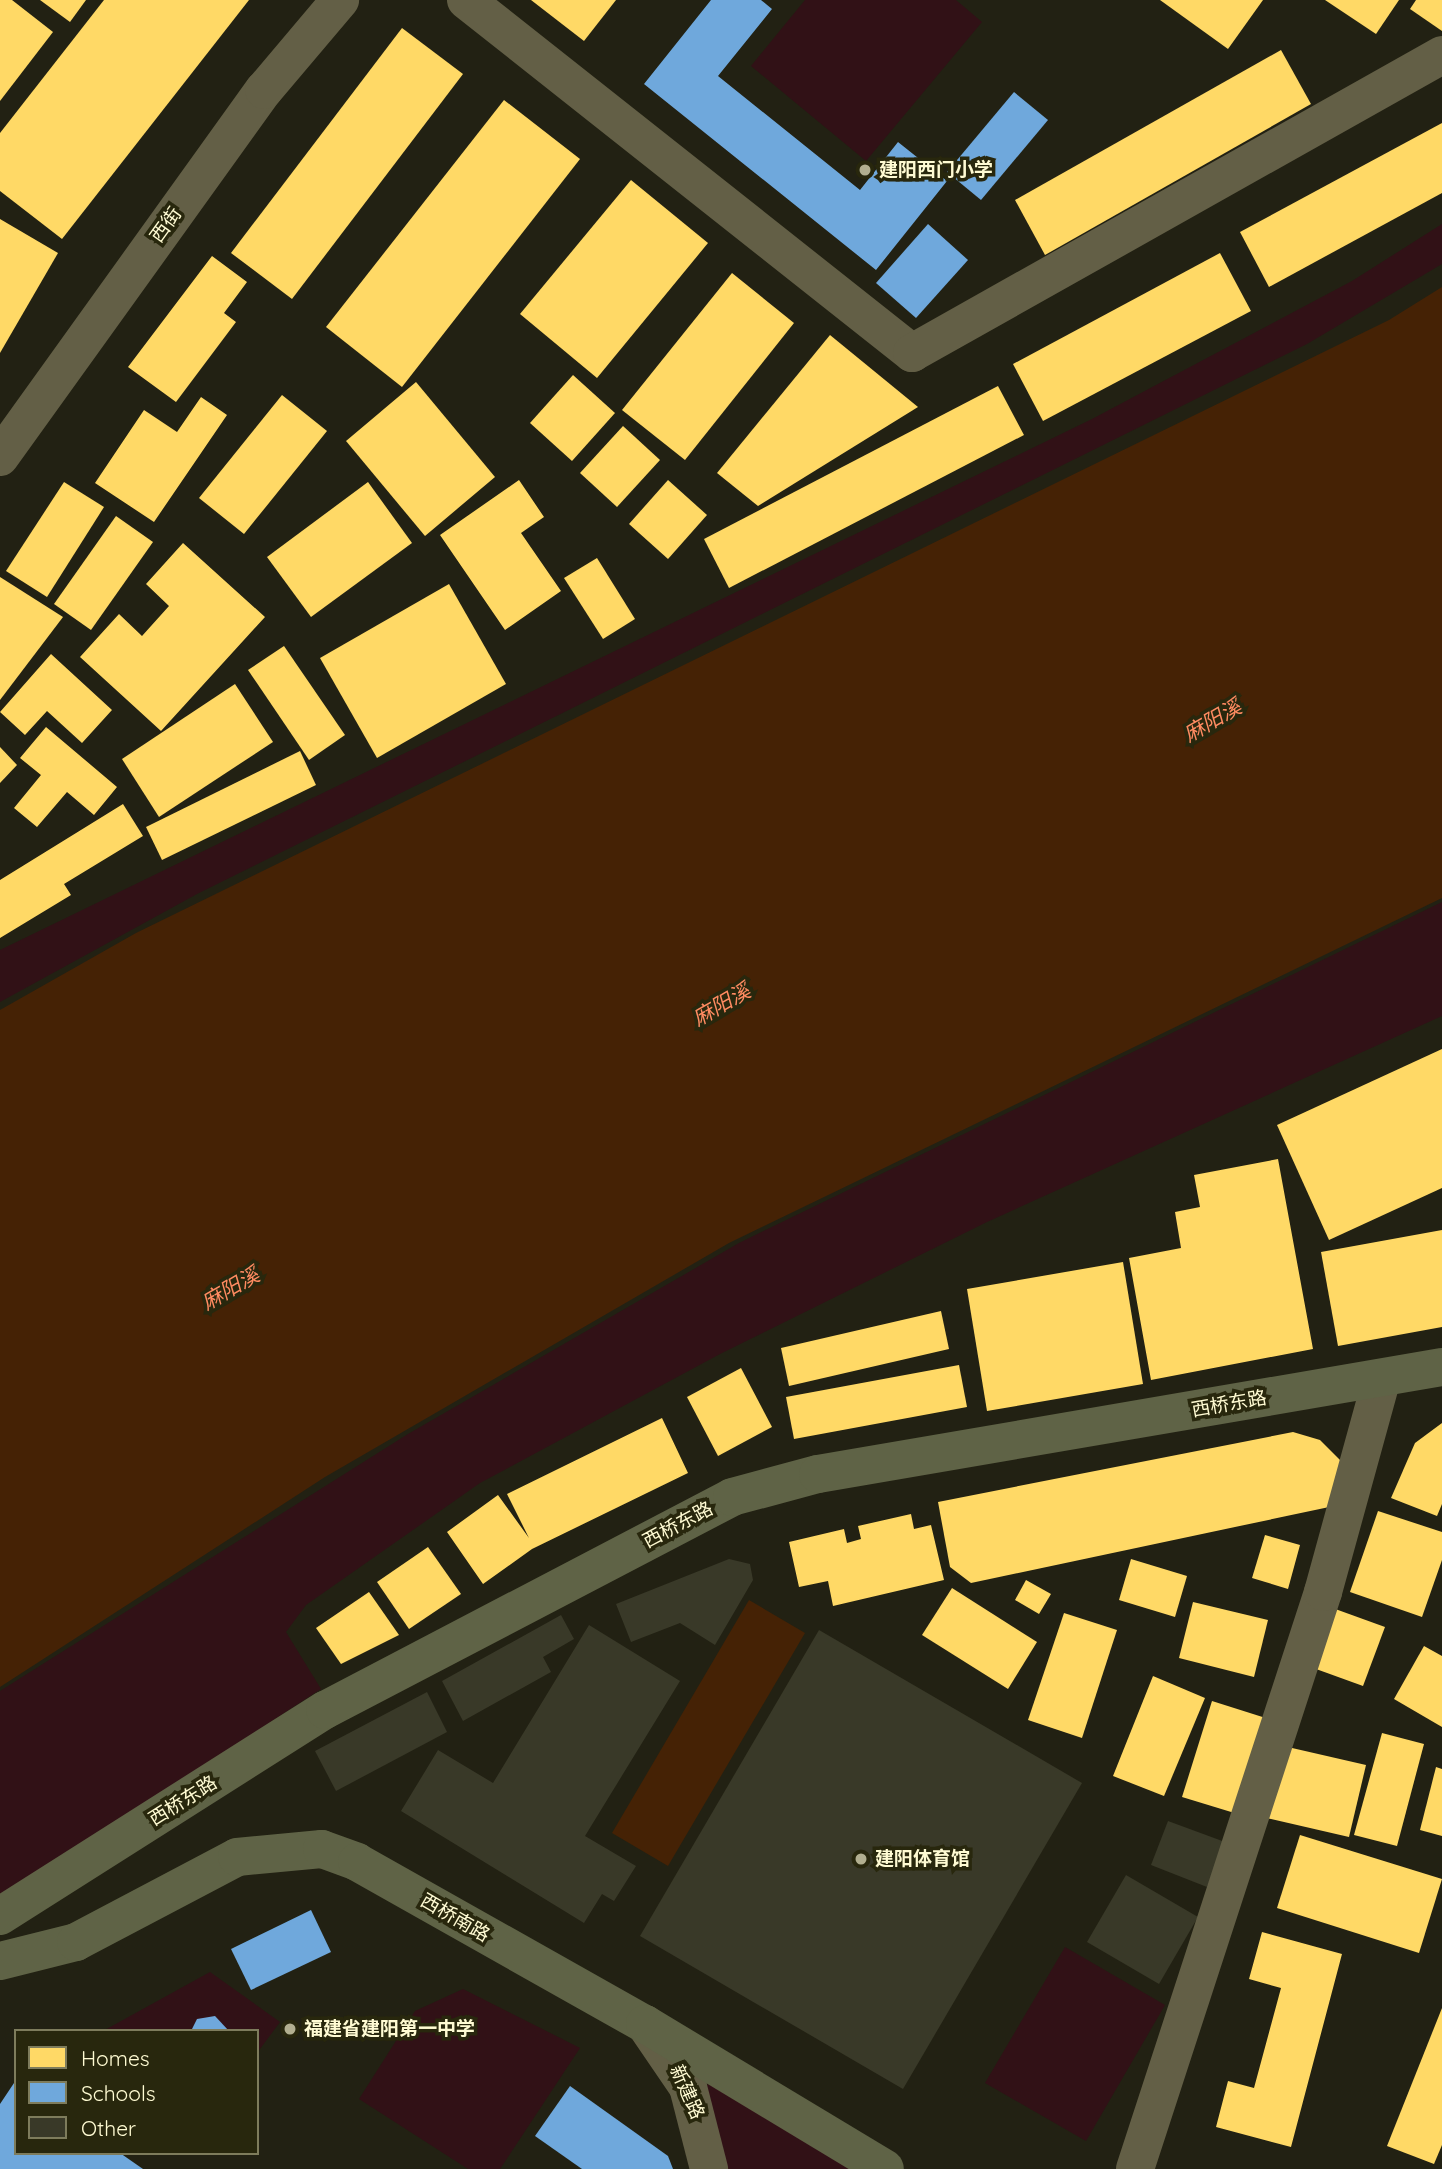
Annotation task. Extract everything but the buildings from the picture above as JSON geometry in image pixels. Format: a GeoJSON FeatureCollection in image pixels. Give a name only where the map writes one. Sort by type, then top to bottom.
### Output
{"type":"FeatureCollection","features":[{"type":"Feature","properties":{"kind":"main road","name":"西桥东路"},"geometry":{"type":"LineString","coordinates":[[0,1916],[326,1710],[732,1497],[818,1474],[1442,1367]]}},
{"type":"Feature","properties":{"kind":"main road","name":"西桥南路"},"geometry":{"type":"LineString","coordinates":[[0,1961],[76,1941],[237,1857],[323,1849],[357,1862],[645,2024],[885,2169]]}},
{"type":"Feature","properties":{"kind":"street","name":"西街"},"geometry":{"type":"LineString","coordinates":[[0,457],[264,90],[340,0]]}},
{"type":"Feature","properties":{"kind":"street"},"geometry":{"type":"LineString","coordinates":[[466,0],[912,353],[1442,55]]}},
{"type":"Feature","properties":{"kind":"street"},"geometry":{"type":"LineString","coordinates":[[1135,2169],[1322,1592],[1382,1378]]}},
{"type":"Feature","properties":{"kind":"street","name":"新建路"},"geometry":{"type":"LineString","coordinates":[[645,2024],[688,2087],[709,2169]]}},
{"type":"Feature","properties":{"kind":"shaded area"},"geometry":{"type":"Polygon","coordinates":[[[805,0],[956,0],[982,22],[866,161],[751,66],[805,0]]]}},
{"type":"Feature","properties":{"kind":"shaded area"},"geometry":{"type":"Polygon","coordinates":[[[1442,224],[1442,264],[1307,344],[197,894],[0,1002],[0,950],[1092,419],[1352,281],[1442,224]]]}},
{"type":"Feature","properties":{"kind":"shaded area"},"geometry":{"type":"Polygon","coordinates":[[[1442,902],[1442,1016],[987,1222],[720,1354],[480,1483],[306,1605],[286,1632],[321,1689],[0,1899],[0,1691],[408,1434],[739,1243],[1442,902]]]}},
{"type":"Feature","properties":{"kind":"shaded area"},"geometry":{"type":"Polygon","coordinates":[[[1065,1947],[1165,2005],[1086,2141],[985,2083],[1065,1947]]]}},
{"type":"Feature","properties":{"kind":"shaded area"},"geometry":{"type":"Polygon","coordinates":[[[210,1972],[280,2022],[259,2050],[259,2029],[107,2029],[210,1972]]]}},
{"type":"Feature","properties":{"kind":"shaded area"},"geometry":{"type":"Polygon","coordinates":[[[463,1989],[580,2048],[500,2169],[468,2169],[359,2099],[415,2011],[463,1989]]]}},
{"type":"Feature","properties":{"kind":"shaded area"},"geometry":{"type":"Polygon","coordinates":[[[710,2081],[868,2169],[722,2169],[705,2088],[710,2081]]]}},
{"type":"Feature","properties":{"kind":"water","name":"麻阳溪"},"geometry":{"type":"Polygon","coordinates":[[[1442,287],[1442,898],[729,1243],[325,1477],[0,1687],[0,1010],[136,933],[1389,320],[1442,287]]]}},
{"type":"Feature","properties":{"kind":"water"},"geometry":{"type":"Polygon","coordinates":[[[749,1600],[805,1633],[668,1866],[612,1833],[749,1600]]]}},
{"type":"Feature","properties":{"kind":"place","name":"建阳西门小学"},"geometry":{"type":"Point","coordinates":[865,170]}},
{"type":"Feature","properties":{"kind":"place","name":"建阳体育馆"},"geometry":{"type":"Point","coordinates":[861,1859]}},
{"type":"Feature","properties":{"kind":"place","name":"福建省建阳第一中学"},"geometry":{"type":"Point","coordinates":[290,2029]}}]}
